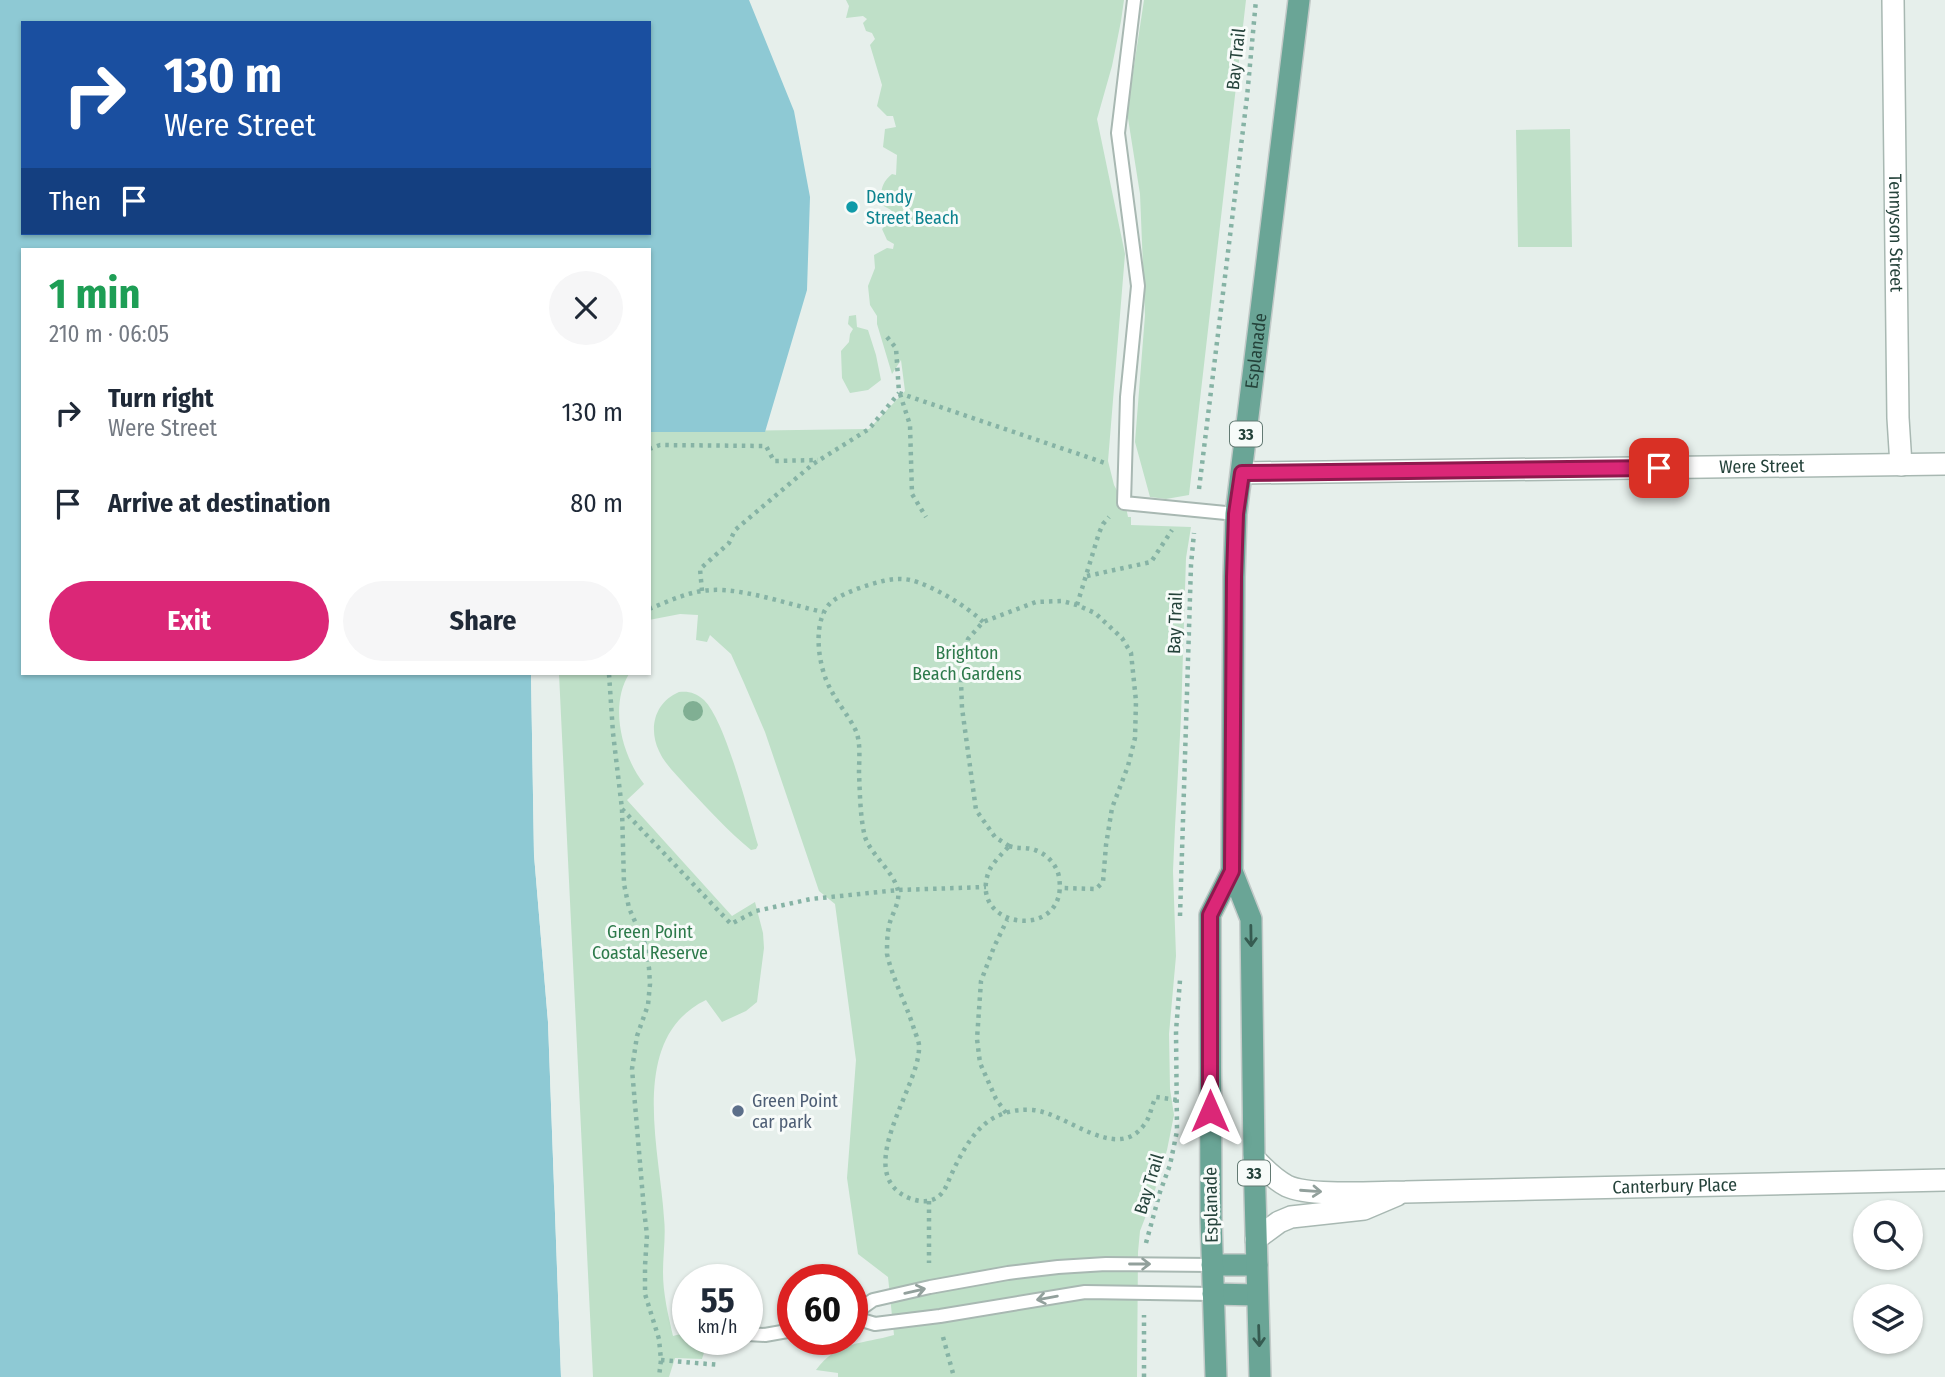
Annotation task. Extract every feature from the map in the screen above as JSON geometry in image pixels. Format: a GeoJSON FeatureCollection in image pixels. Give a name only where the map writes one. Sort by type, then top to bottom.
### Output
{"type":"FeatureCollection","features":[{"type":"Feature","properties":{"kind":"main road","name":"Esplanade"},"geometry":{"type":"LineString","coordinates":[[1261,1377],[1254,1158],[1251,919],[1232,871],[1234,577],[1236,514],[1299,0]]}},
{"type":"Feature","properties":{"kind":"main road","name":"Esplanade"},"geometry":{"type":"LineString","coordinates":[[1216,1377],[1210,1111],[1210,915],[1232,871]]}},
{"type":"Feature","properties":{"kind":"main road"},"geometry":{"type":"LineString","coordinates":[[1212,1265],[1257,1265]]}},
{"type":"Feature","properties":{"kind":"main road"},"geometry":{"type":"LineString","coordinates":[[1213,1294],[1257,1295]]}},
{"type":"Feature","properties":{"kind":"street","name":"Tennyson Street"},"geometry":{"type":"LineString","coordinates":[[1893,0],[1898,418],[1901,465]]}},
{"type":"Feature","properties":{"kind":"street","name":"Were Street"},"geometry":{"type":"LineString","coordinates":[[1242,473],[1945,464]]}},
{"type":"Feature","properties":{"kind":"street","name":"Canterbury Place"},"geometry":{"type":"LineString","coordinates":[[1254,1158],[1276,1180],[1299,1190],[1325,1192],[1945,1180]]}},
{"type":"Feature","properties":{"kind":"street","name":"Canterbury Place"},"geometry":{"type":"LineString","coordinates":[[1256,1239],[1279,1222],[1294,1216],[1364,1209],[1405,1192]]}},
{"type":"Feature","properties":{"kind":"lane"},"geometry":{"type":"LineString","coordinates":[[1134,0],[1118,134],[1138,286],[1127,397],[1124,503],[1236,514]]}},
{"type":"Feature","properties":{"kind":"lane"},"geometry":{"type":"LineString","coordinates":[[868,1304],[873,1300],[930,1287],[1058,1267],[1106,1264],[1212,1265]]}},
{"type":"Feature","properties":{"kind":"lane"},"geometry":{"type":"LineString","coordinates":[[868,1322],[875,1324],[940,1316],[1085,1292],[1213,1294]]}},
{"type":"Feature","properties":{"kind":"path","name":"Bay Trail"},"geometry":{"type":"LineString","coordinates":[[1180,917],[1191,565],[1190,510],[1247,97],[1256,0]]}},
{"type":"Feature","properties":{"kind":"path"},"geometry":{"type":"LineString","coordinates":[[887,337],[896,348],[899,393],[910,425],[912,494],[926,517]]}},
{"type":"Feature","properties":{"kind":"path"},"geometry":{"type":"LineString","coordinates":[[899,393],[1125,470]]}},
{"type":"Feature","properties":{"kind":"path"},"geometry":{"type":"LineString","coordinates":[[702,591],[700,569],[729,543],[735,530],[819,460],[869,429],[899,393]]}},
{"type":"Feature","properties":{"kind":"path"},"geometry":{"type":"LineString","coordinates":[[651,448],[660,445],[766,446],[774,461],[819,460]]}},
{"type":"Feature","properties":{"kind":"path"},"geometry":{"type":"LineString","coordinates":[[1086,576],[1151,562],[1190,510]]}},
{"type":"Feature","properties":{"kind":"path"},"geometry":{"type":"LineString","coordinates":[[1077,605],[1103,524],[1109,517],[1116,515]]}},
{"type":"Feature","properties":{"kind":"path"},"geometry":{"type":"LineString","coordinates":[[983,622],[963,606],[933,589],[895,578],[867,585],[832,601],[823,612],[819,656],[830,688],[859,740],[860,799],[866,839],[898,890],[887,938],[887,954],[920,1048],[906,1094],[891,1128],[887,1148],[887,1176],[901,1194],[929,1201],[939,1197],[945,1190],[972,1136],[992,1118],[1018,1110],[1035,1110],[1102,1137],[1117,1140],[1128,1138],[1143,1127],[1156,1097],[1177,1100]]}},
{"type":"Feature","properties":{"kind":"path"},"geometry":{"type":"LineString","coordinates":[[651,608],[690,593],[734,591],[823,612]]}},
{"type":"Feature","properties":{"kind":"path"},"geometry":{"type":"LineString","coordinates":[[1009,846],[989,870],[986,887],[989,901],[998,913],[1007,919],[1024,922],[1042,918],[1056,904],[1061,888],[1058,872],[1049,858],[1034,849],[1017,849],[995,837],[976,810],[964,727],[961,682],[968,639],[983,622],[1037,602],[1062,601],[1095,613],[1122,638],[1131,653],[1136,702],[1135,738],[1112,808],[1102,882],[1096,889],[1061,888]]}},
{"type":"Feature","properties":{"kind":"path"},"geometry":{"type":"LineString","coordinates":[[609,675],[622,809],[624,884],[629,908],[645,944],[649,968],[648,1005],[637,1036],[632,1080],[647,1235],[645,1294],[659,1339],[659,1377]]}},
{"type":"Feature","properties":{"kind":"path"},"geometry":{"type":"LineString","coordinates":[[622,809],[731,924],[756,911],[811,899],[898,890],[986,887]]}},
{"type":"Feature","properties":{"kind":"path"},"geometry":{"type":"LineString","coordinates":[[1006,1113],[996,1099],[980,1063],[977,1039],[981,981],[1007,919]]}},
{"type":"Feature","properties":{"kind":"path","name":"Bay Trail"},"geometry":{"type":"LineString","coordinates":[[1145,1246],[1177,1131],[1176,1031],[1181,969]]}},
{"type":"Feature","properties":{"kind":"path"},"geometry":{"type":"LineString","coordinates":[[929,1201],[930,1287]]}},
{"type":"Feature","properties":{"kind":"path"},"geometry":{"type":"LineString","coordinates":[[1143,1345],[1144,1377]]}},
{"type":"Feature","properties":{"kind":"path"},"geometry":{"type":"LineString","coordinates":[[661,1360],[720,1365]]}},
{"type":"Feature","properties":{"kind":"green space","name":"Brighton Beach Gardens"},"geometry":{"type":"Polygon","coordinates":[[[846,0],[1124,0],[1112,66],[1097,119],[1125,254],[1108,461],[1114,485],[1126,507],[1128,517],[1131,517],[1131,525],[1191,527],[1186,558],[1173,871],[1176,956],[1169,1034],[1170,1089],[1174,1115],[1167,1150],[1140,1231],[1137,1377],[838,1377],[838,1373],[816,1370],[832,1355],[868,1355],[868,1341],[894,1335],[888,1277],[858,1254],[847,1178],[856,1060],[835,904],[819,891],[765,732],[731,654],[710,635],[707,642],[696,640],[698,615],[680,614],[651,620],[651,432],[869,429],[905,391],[901,360],[892,374],[877,316],[870,305],[868,286],[875,268],[874,255],[887,248],[893,249],[894,244],[887,240],[882,229],[895,216],[882,205],[881,196],[886,181],[892,174],[896,175],[897,155],[883,147],[885,129],[896,127],[893,116],[887,116],[877,106],[882,85],[870,45],[875,39],[872,33],[866,31],[863,23],[867,19],[863,16],[846,18],[849,6],[846,0]]]}},
{"type":"Feature","properties":{"kind":"green space"},"geometry":{"type":"Polygon","coordinates":[[[1144,0],[1246,0],[1189,495],[1166,499],[1150,497],[1135,442],[1145,315],[1140,194],[1127,112],[1144,0]]]}},
{"type":"Feature","properties":{"kind":"green space"},"geometry":{"type":"Polygon","coordinates":[[[1570,129],[1572,247],[1518,247],[1516,130],[1570,129]]]}},
{"type":"Feature","properties":{"kind":"green space"},"geometry":{"type":"Polygon","coordinates":[[[856,315],[857,327],[868,330],[881,380],[868,390],[850,393],[842,378],[841,351],[849,342],[853,329],[848,324],[849,316],[856,315]]]}},
{"type":"Feature","properties":{"kind":"green space","name":"Green Point Coastal Reserve"},"geometry":{"type":"Polygon","coordinates":[[[559,675],[629,675],[620,701],[621,730],[630,760],[644,784],[627,800],[732,916],[755,902],[763,933],[764,948],[757,1002],[746,1011],[722,1022],[706,1000],[681,1017],[666,1041],[657,1068],[655,1129],[665,1225],[664,1288],[672,1331],[672,1355],[703,1355],[702,1359],[675,1358],[669,1377],[593,1377],[559,675]]]}},
{"type":"Feature","properties":{"kind":"green space"},"geometry":{"type":"Polygon","coordinates":[[[679,692],[692,693],[704,700],[720,727],[742,790],[758,845],[756,849],[751,850],[719,820],[672,771],[659,751],[654,733],[656,717],[664,702],[679,692]]]}},
{"type":"Feature","properties":{"kind":"water"},"geometry":{"type":"Polygon","coordinates":[[[0,0],[749,0],[794,111],[810,197],[807,290],[765,432],[651,432],[651,248],[21,248],[21,675],[531,675],[534,855],[548,1022],[561,1377],[0,1377],[0,0]]]}},
{"type":"Feature","properties":{"kind":"pier"},"geometry":{"type":"Polygon","coordinates":[[[531,675],[534,675],[538,855],[551,1022],[565,1377],[561,1377],[548,1022],[534,855],[531,675]]]}},
{"type":"Feature","properties":{"kind":"place","name":"Dendy Street Beach"},"geometry":{"type":"Point","coordinates":[852,207]}},
{"type":"Feature","properties":{"kind":"place","name":"Green Point car park"},"geometry":{"type":"Point","coordinates":[738,1111]}},
{"type":"Feature","properties":{"kind":"route"},"geometry":{"type":"LineString","coordinates":[[1210,1111],[1210,915],[1232,871],[1234,577],[1236,514],[1242,473],[1659,468]]}}]}
